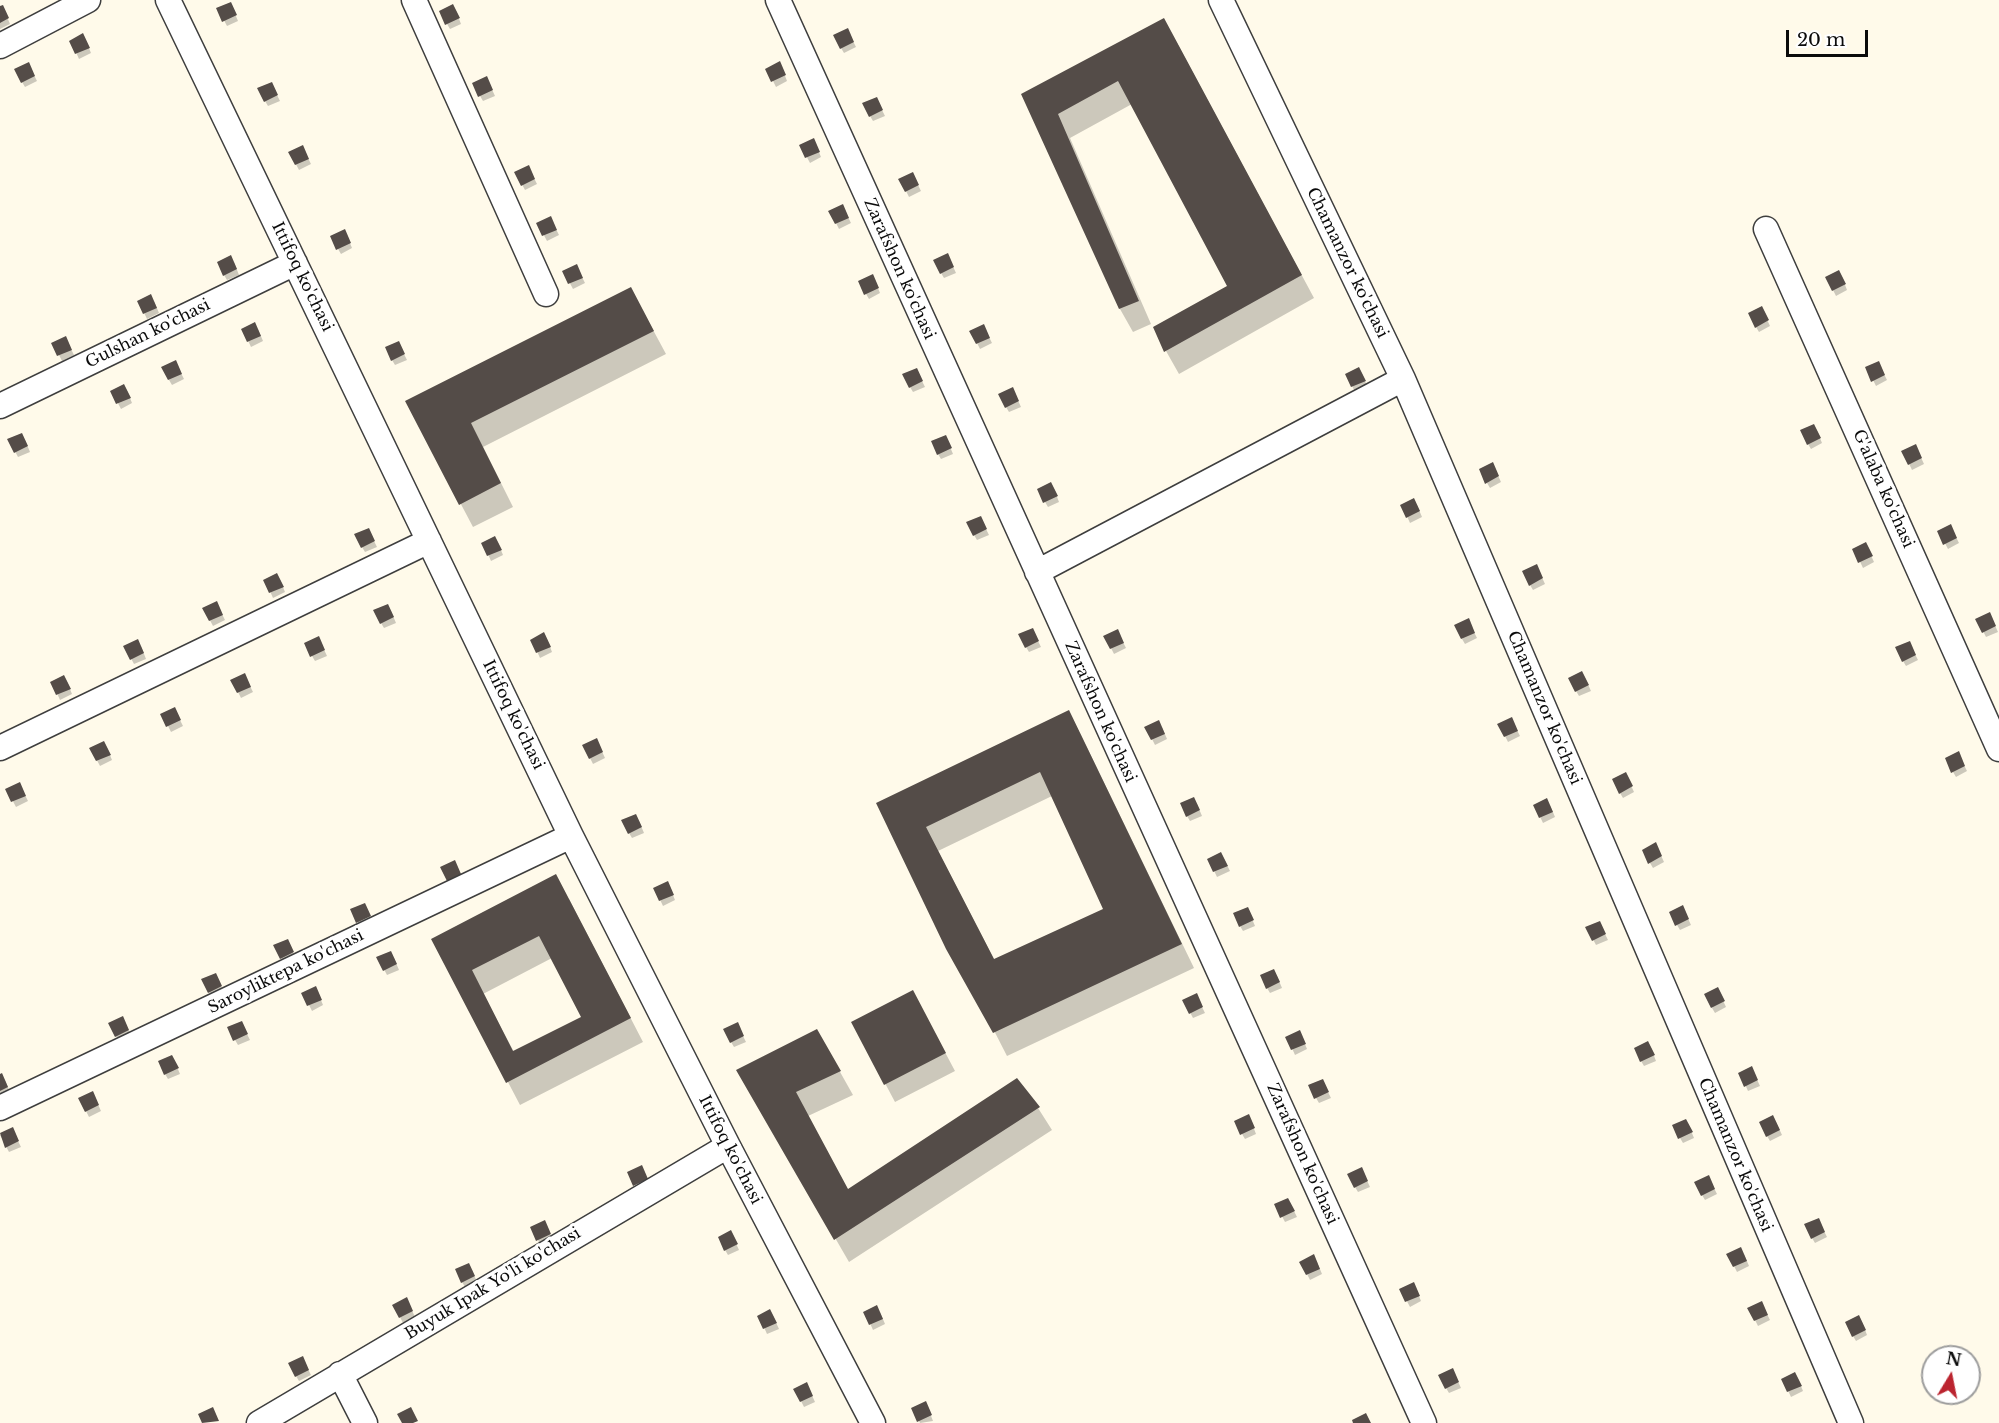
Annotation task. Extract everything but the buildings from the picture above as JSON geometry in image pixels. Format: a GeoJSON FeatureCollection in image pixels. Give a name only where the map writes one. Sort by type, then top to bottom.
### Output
{"type":"FeatureCollection","features":[{"type":"Feature","properties":{"kind":"street"},"geometry":{"type":"LineString","coordinates":[[0,46],[88,0]]}},
{"type":"Feature","properties":{"kind":"street","name":"Ittifoq ko'chasi"},"geometry":{"type":"LineString","coordinates":[[168,0],[571,836],[728,1146],[873,1423]]}},
{"type":"Feature","properties":{"kind":"street"},"geometry":{"type":"LineString","coordinates":[[414,0],[546,294]]}},
{"type":"Feature","properties":{"kind":"street","name":"Zarafshon ko'chasi"},"geometry":{"type":"LineString","coordinates":[[778,0],[1424,1423]]}},
{"type":"Feature","properties":{"kind":"street","name":"Chamanzor ko'chasi"},"geometry":{"type":"LineString","coordinates":[[1221,0],[1403,379],[1851,1423]]}},
{"type":"Feature","properties":{"kind":"street","name":"G'alaba ko'chasi"},"geometry":{"type":"LineString","coordinates":[[1766,228],[1999,750]]}},
{"type":"Feature","properties":{"kind":"street","name":"Gulshan ko'chasi"},"geometry":{"type":"LineString","coordinates":[[0,406],[296,263]]}},
{"type":"Feature","properties":{"kind":"street"},"geometry":{"type":"LineString","coordinates":[[1037,572],[1403,379]]}},
{"type":"Feature","properties":{"kind":"street"},"geometry":{"type":"LineString","coordinates":[[0,748],[429,541]]}},
{"type":"Feature","properties":{"kind":"street","name":"Saroyliktepa ko'chasi"},"geometry":{"type":"LineString","coordinates":[[0,1108],[571,836]]}},
{"type":"Feature","properties":{"kind":"street","name":"Buyuk Ipak Yo'li ko'chasi"},"geometry":{"type":"LineString","coordinates":[[259,1423],[728,1146]]}},
{"type":"Feature","properties":{"kind":"street"},"geometry":{"type":"LineString","coordinates":[[340,1374],[365,1423]]}}]}
